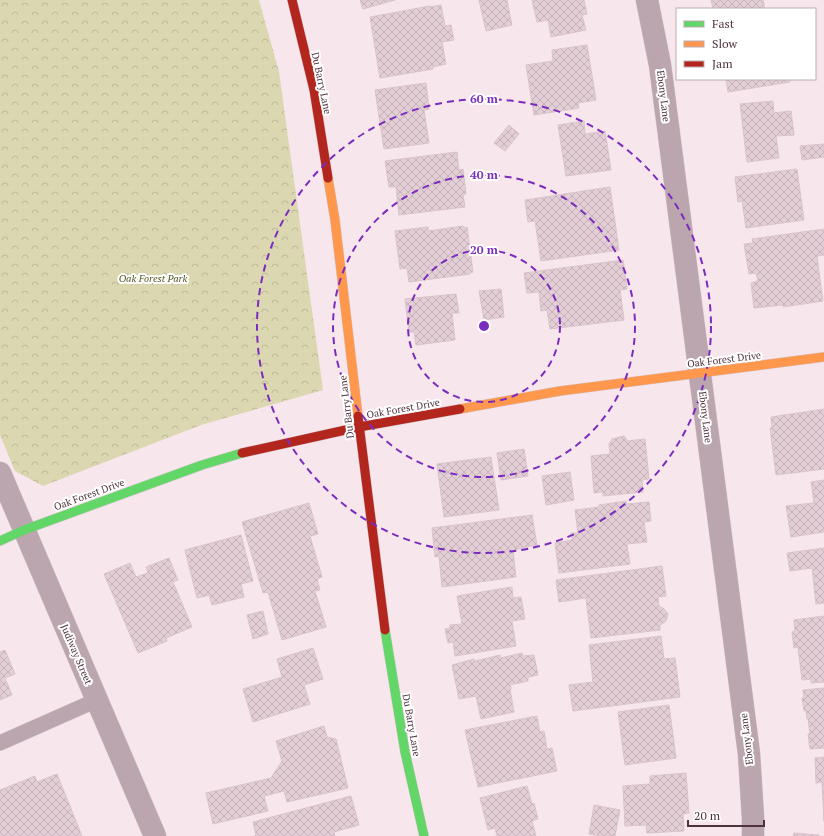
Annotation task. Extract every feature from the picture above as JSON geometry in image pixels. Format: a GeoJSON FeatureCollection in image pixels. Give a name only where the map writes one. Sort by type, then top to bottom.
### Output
{"type":"FeatureCollection","features":[{"type":"Feature","properties":{"kind":"street","name":"Du Barry Lane"},"geometry":{"type":"LineString","coordinates":[[292,0],[314,90],[335,220],[359,427],[386,637],[405,752],[424,836]]}},
{"type":"Feature","properties":{"kind":"street","name":"Ebony Lane"},"geometry":{"type":"LineString","coordinates":[[647,0],[660,65],[749,754],[754,818],[753,836]]}},
{"type":"Feature","properties":{"kind":"street","name":"Oak Forest Drive"},"geometry":{"type":"LineString","coordinates":[[0,540],[202,465],[251,450],[359,427],[560,391],[824,357]]}},
{"type":"Feature","properties":{"kind":"street","name":"Judiway Street"},"geometry":{"type":"LineString","coordinates":[[0,472],[155,836]]}},
{"type":"Feature","properties":{"kind":"lane"},"geometry":{"type":"LineString","coordinates":[[0,742],[97,700]]}},
{"type":"Feature","properties":{"kind":"green space","name":"Oak Forest Park"},"geometry":{"type":"Polygon","coordinates":[[[0,0],[259,0],[279,72],[323,390],[201,425],[43,486],[15,471],[0,435],[0,0]]]}},
{"type":"Feature","properties":{"kind":"building"},"geometry":{"type":"Polygon","coordinates":[[[360,0],[395,0],[363,9],[360,0]]]}},
{"type":"Feature","properties":{"kind":"building"},"geometry":{"type":"Polygon","coordinates":[[[479,0],[507,0],[512,25],[486,31],[479,0]]]}},
{"type":"Feature","properties":{"kind":"building"},"geometry":{"type":"Polygon","coordinates":[[[532,0],[584,0],[587,14],[582,15],[586,30],[551,37],[548,20],[537,22],[532,0]]]}},
{"type":"Feature","properties":{"kind":"building"},"geometry":{"type":"Polygon","coordinates":[[[711,0],[763,0],[765,8],[713,8],[711,0]]]}},
{"type":"Feature","properties":{"kind":"building"},"geometry":{"type":"Polygon","coordinates":[[[441,5],[445,26],[451,25],[454,40],[442,42],[446,64],[433,67],[433,69],[380,78],[370,17],[441,5]]]}},
{"type":"Feature","properties":{"kind":"building"},"geometry":{"type":"Polygon","coordinates":[[[587,45],[596,100],[578,103],[579,108],[534,115],[526,65],[553,61],[552,50],[587,45]]]}},
{"type":"Feature","properties":{"kind":"building"},"geometry":{"type":"Polygon","coordinates":[[[726,80],[790,80],[790,82],[728,92],[726,80]]]}},
{"type":"Feature","properties":{"kind":"building"},"geometry":{"type":"Polygon","coordinates":[[[426,83],[429,109],[424,110],[429,143],[384,149],[375,90],[426,83]]]}},
{"type":"Feature","properties":{"kind":"building"},"geometry":{"type":"Polygon","coordinates":[[[773,101],[774,113],[791,111],[794,135],[776,136],[779,158],[747,162],[740,104],[773,101]]]}},
{"type":"Feature","properties":{"kind":"building"},"geometry":{"type":"Polygon","coordinates":[[[584,121],[585,134],[605,131],[611,170],[566,176],[558,125],[584,121]]]}},
{"type":"Feature","properties":{"kind":"building"},"geometry":{"type":"Polygon","coordinates":[[[509,125],[519,134],[505,151],[494,143],[509,125]]]}},
{"type":"Feature","properties":{"kind":"building"},"geometry":{"type":"Polygon","coordinates":[[[824,144],[824,157],[802,160],[800,146],[824,144]]]}},
{"type":"Feature","properties":{"kind":"building"},"geometry":{"type":"Polygon","coordinates":[[[457,152],[459,170],[463,169],[466,194],[463,195],[465,207],[399,215],[396,187],[389,187],[385,161],[457,152]]]}},
{"type":"Feature","properties":{"kind":"building"},"geometry":{"type":"Polygon","coordinates":[[[797,169],[804,220],[746,228],[742,201],[738,202],[735,177],[797,169]]]}},
{"type":"Feature","properties":{"kind":"building"},"geometry":{"type":"Polygon","coordinates":[[[610,187],[619,250],[541,261],[535,221],[528,222],[525,200],[610,187]]]}},
{"type":"Feature","properties":{"kind":"building"},"geometry":{"type":"Polygon","coordinates":[[[463,226],[464,228],[467,227],[473,272],[470,274],[409,282],[407,268],[400,269],[395,231],[428,227],[428,231],[463,226]]]}},
{"type":"Feature","properties":{"kind":"building"},"geometry":{"type":"Polygon","coordinates":[[[824,229],[824,255],[817,256],[823,301],[783,307],[783,305],[754,308],[751,283],[758,281],[756,273],[749,274],[744,244],[753,243],[752,239],[824,229]]]}},
{"type":"Feature","properties":{"kind":"building"},"geometry":{"type":"Polygon","coordinates":[[[623,260],[627,289],[620,290],[624,320],[550,329],[547,310],[541,311],[539,292],[527,293],[524,273],[623,260]]]}},
{"type":"Feature","properties":{"kind":"building"},"geometry":{"type":"Polygon","coordinates":[[[501,289],[504,317],[484,320],[479,291],[501,289]]]}},
{"type":"Feature","properties":{"kind":"building"},"geometry":{"type":"Polygon","coordinates":[[[456,294],[459,313],[452,313],[455,340],[416,345],[414,332],[409,332],[405,299],[456,294]]]}},
{"type":"Feature","properties":{"kind":"building"},"geometry":{"type":"Polygon","coordinates":[[[824,409],[824,469],[776,475],[770,428],[772,428],[771,417],[824,409]]]}},
{"type":"Feature","properties":{"kind":"building"},"geometry":{"type":"Polygon","coordinates":[[[624,436],[628,441],[645,439],[649,479],[642,480],[643,492],[603,496],[603,492],[594,493],[591,456],[610,454],[609,444],[612,439],[624,436]]]}},
{"type":"Feature","properties":{"kind":"building"},"geometry":{"type":"Polygon","coordinates":[[[524,449],[528,476],[501,480],[497,453],[524,449]]]}},
{"type":"Feature","properties":{"kind":"building"},"geometry":{"type":"Polygon","coordinates":[[[491,457],[499,510],[444,517],[437,464],[491,457]]]}},
{"type":"Feature","properties":{"kind":"building"},"geometry":{"type":"Polygon","coordinates":[[[570,472],[574,500],[546,505],[542,476],[570,472]]]}},
{"type":"Feature","properties":{"kind":"building"},"geometry":{"type":"Polygon","coordinates":[[[824,480],[824,532],[791,537],[786,506],[814,503],[811,482],[824,480]]]}},
{"type":"Feature","properties":{"kind":"building"},"geometry":{"type":"Polygon","coordinates":[[[626,501],[627,504],[649,502],[651,521],[644,522],[647,542],[627,544],[630,564],[559,573],[555,543],[572,540],[571,533],[578,533],[575,510],[599,507],[599,505],[626,501]]]}},
{"type":"Feature","properties":{"kind":"building"},"geometry":{"type":"Polygon","coordinates":[[[309,503],[318,534],[310,536],[322,577],[317,579],[320,590],[315,591],[326,627],[282,640],[268,592],[263,593],[242,522],[309,503]]]}},
{"type":"Feature","properties":{"kind":"building"},"geometry":{"type":"Polygon","coordinates":[[[532,515],[537,545],[513,550],[516,577],[442,587],[439,556],[435,557],[432,528],[532,515]]]}},
{"type":"Feature","properties":{"kind":"building"},"geometry":{"type":"Polygon","coordinates":[[[241,535],[253,581],[241,584],[244,597],[212,605],[209,595],[197,598],[185,550],[241,535]]]}},
{"type":"Feature","properties":{"kind":"building"},"geometry":{"type":"Polygon","coordinates":[[[824,548],[824,603],[816,604],[812,568],[790,571],[787,553],[824,548]]]}},
{"type":"Feature","properties":{"kind":"building"},"geometry":{"type":"Polygon","coordinates":[[[169,558],[178,580],[173,582],[192,627],[166,638],[167,641],[138,653],[104,574],[130,563],[136,577],[148,573],[146,567],[169,558]]]}},
{"type":"Feature","properties":{"kind":"building"},"geometry":{"type":"Polygon","coordinates":[[[662,566],[666,596],[658,597],[659,606],[668,614],[666,621],[660,625],[660,630],[591,638],[586,598],[559,602],[556,580],[662,566]]]}},
{"type":"Feature","properties":{"kind":"building"},"geometry":{"type":"Polygon","coordinates":[[[512,587],[513,598],[521,597],[525,619],[512,621],[516,646],[455,656],[453,642],[448,643],[445,629],[450,628],[450,625],[462,624],[457,596],[512,587]]]}},
{"type":"Feature","properties":{"kind":"building"},"geometry":{"type":"Polygon","coordinates":[[[263,611],[268,634],[253,639],[247,615],[263,611]]]}},
{"type":"Feature","properties":{"kind":"building"},"geometry":{"type":"Polygon","coordinates":[[[824,616],[824,682],[811,683],[811,679],[802,680],[798,647],[794,648],[792,632],[795,631],[794,620],[824,616]]]}},
{"type":"Feature","properties":{"kind":"building"},"geometry":{"type":"Polygon","coordinates":[[[661,636],[664,659],[675,658],[680,697],[573,711],[569,685],[593,682],[589,645],[661,636]]]}},
{"type":"Feature","properties":{"kind":"building"},"geometry":{"type":"Polygon","coordinates":[[[313,648],[323,679],[304,685],[310,704],[253,722],[243,689],[282,677],[277,659],[313,648]]]}},
{"type":"Feature","properties":{"kind":"building"},"geometry":{"type":"Polygon","coordinates":[[[5,650],[15,674],[5,678],[12,695],[0,700],[0,652],[5,650]]]}},
{"type":"Feature","properties":{"kind":"building"},"geometry":{"type":"Polygon","coordinates":[[[522,653],[523,656],[534,655],[538,675],[528,677],[528,681],[510,685],[514,712],[481,719],[476,696],[459,699],[452,665],[474,659],[475,661],[500,655],[501,658],[522,653]]]}},
{"type":"Feature","properties":{"kind":"building"},"geometry":{"type":"Polygon","coordinates":[[[824,688],[824,748],[810,749],[808,719],[806,711],[804,711],[802,698],[804,698],[803,690],[824,688]]]}},
{"type":"Feature","properties":{"kind":"building"},"geometry":{"type":"Polygon","coordinates":[[[669,705],[676,758],[625,765],[618,712],[669,705]]]}},
{"type":"Feature","properties":{"kind":"building"},"geometry":{"type":"Polygon","coordinates":[[[537,716],[540,732],[544,731],[547,749],[552,748],[557,771],[478,787],[465,730],[537,716]]]}},
{"type":"Feature","properties":{"kind":"building"},"geometry":{"type":"Polygon","coordinates":[[[324,726],[327,737],[336,739],[348,788],[287,802],[284,791],[264,796],[268,811],[213,824],[206,793],[271,778],[282,761],[276,741],[324,726]]]}},
{"type":"Feature","properties":{"kind":"building"},"geometry":{"type":"Polygon","coordinates":[[[824,757],[824,821],[822,782],[816,783],[815,758],[824,757]]]}},
{"type":"Feature","properties":{"kind":"building"},"geometry":{"type":"Polygon","coordinates":[[[686,773],[689,813],[683,814],[684,831],[647,833],[646,825],[625,826],[623,786],[650,784],[650,776],[686,773]]]}},
{"type":"Feature","properties":{"kind":"building"},"geometry":{"type":"Polygon","coordinates":[[[57,774],[82,836],[0,836],[0,790],[35,776],[37,782],[57,774]]]}},
{"type":"Feature","properties":{"kind":"building"},"geometry":{"type":"Polygon","coordinates":[[[527,786],[532,804],[534,803],[538,819],[532,821],[536,836],[497,836],[495,828],[488,830],[480,798],[527,786]]]}},
{"type":"Feature","properties":{"kind":"building"},"geometry":{"type":"Polygon","coordinates":[[[351,796],[359,825],[334,832],[335,836],[254,836],[256,835],[253,822],[351,796]]]}},
{"type":"Feature","properties":{"kind":"building"},"geometry":{"type":"Polygon","coordinates":[[[594,805],[620,810],[615,836],[589,834],[594,805]]]}},
{"type":"Feature","properties":{"kind":"building"},"geometry":{"type":"Polygon","coordinates":[[[794,833],[819,835],[819,836],[793,836],[794,833]]]}},
{"type":"Feature","properties":{"kind":"traffic: fast"},"geometry":{"type":"LineString","coordinates":[[0,541],[24,530],[202,465],[242,453]]}},
{"type":"Feature","properties":{"kind":"traffic: fast"},"geometry":{"type":"LineString","coordinates":[[385,630],[405,752],[424,836]]}},
{"type":"Feature","properties":{"kind":"traffic: slow"},"geometry":{"type":"LineString","coordinates":[[328,178],[335,220],[358,416]]}},
{"type":"Feature","properties":{"kind":"traffic: slow"},"geometry":{"type":"LineString","coordinates":[[460,409],[560,391],[824,357]]}},
{"type":"Feature","properties":{"kind":"traffic: jam"},"geometry":{"type":"LineString","coordinates":[[292,0],[314,90],[328,178]]}},
{"type":"Feature","properties":{"kind":"traffic: jam"},"geometry":{"type":"LineString","coordinates":[[242,453],[359,427],[460,409]]}},
{"type":"Feature","properties":{"kind":"traffic: jam"},"geometry":{"type":"LineString","coordinates":[[358,416],[385,630]]}}]}
